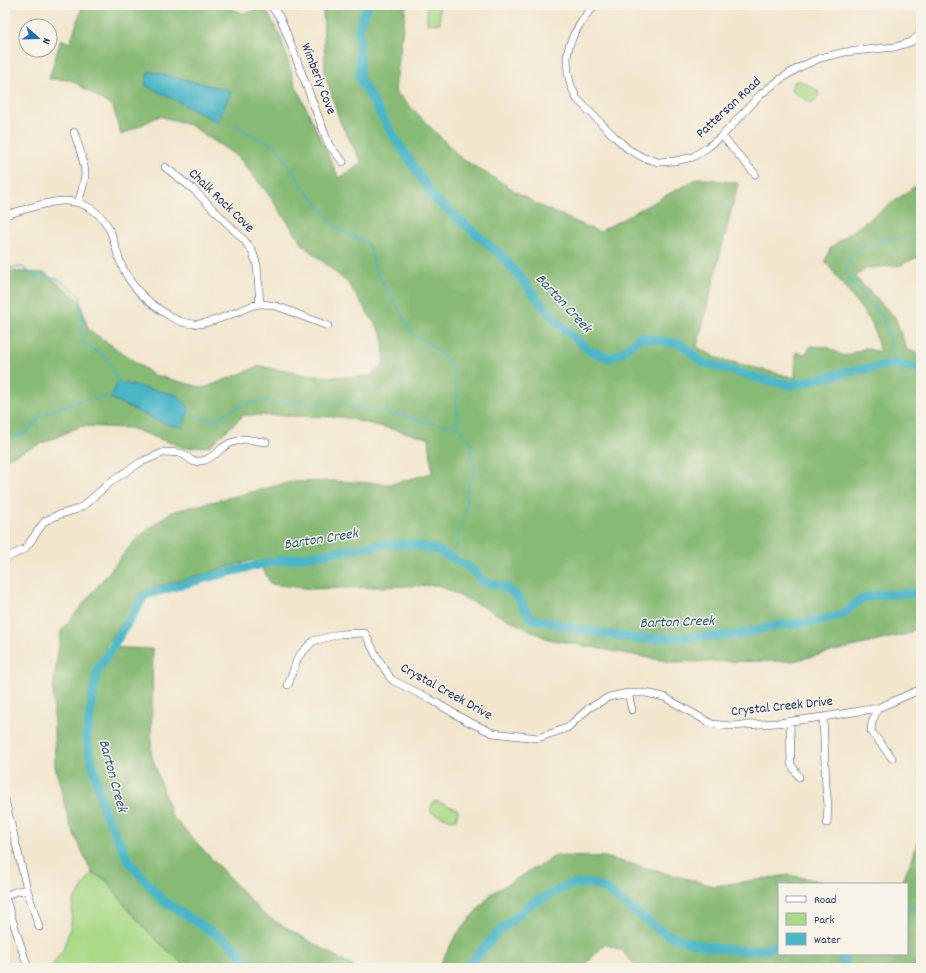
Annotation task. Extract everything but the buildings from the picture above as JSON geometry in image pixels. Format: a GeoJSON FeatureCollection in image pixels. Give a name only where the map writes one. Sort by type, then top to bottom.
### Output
{"type":"FeatureCollection","features":[{"type":"Feature","properties":{"kind":"street","name":"Wimberly Cove"},"geometry":{"type":"LineString","coordinates":[[270,5],[283,24],[329,145],[343,162]]}},
{"type":"Feature","properties":{"kind":"street","name":"Patterson Road"},"geometry":{"type":"LineString","coordinates":[[596,5],[584,17],[569,46],[567,58],[568,74],[571,86],[577,99],[628,149],[642,157],[658,162],[676,161],[693,157],[708,147],[722,136],[761,94],[782,78],[800,67],[820,58],[839,54],[895,47],[910,42],[921,34]]}},
{"type":"Feature","properties":{"kind":"street"},"geometry":{"type":"LineString","coordinates":[[74,132],[83,160],[85,174],[78,203]]}},
{"type":"Feature","properties":{"kind":"street"},"geometry":{"type":"LineString","coordinates":[[722,136],[755,174]]}},
{"type":"Feature","properties":{"kind":"street","name":"Chalk Rock Cove"},"geometry":{"type":"LineString","coordinates":[[165,167],[193,190],[245,241],[256,260],[260,304]]}},
{"type":"Feature","properties":{"kind":"street"},"geometry":{"type":"LineString","coordinates":[[5,215],[52,202],[63,201],[87,206],[104,219],[111,231],[121,264],[131,282],[140,293],[168,316],[180,322],[194,324],[207,323],[250,307],[260,304],[269,304],[328,326]]}},
{"type":"Feature","properties":{"kind":"street"},"geometry":{"type":"LineString","coordinates":[[5,558],[25,549],[45,521],[83,506],[113,480],[141,462],[165,452],[181,453],[194,462],[206,460],[230,443],[244,439],[266,442]]}},
{"type":"Feature","properties":{"kind":"street","name":"Crystal Creek Drive"},"geometry":{"type":"LineString","coordinates":[[288,685],[298,657],[313,641],[340,634],[365,633],[376,655],[391,679],[394,681],[428,698],[467,721],[494,733],[538,738],[567,728],[590,708],[609,697],[628,693],[646,693],[664,698],[712,724],[731,726],[778,723],[878,708],[921,689]]}},
{"type":"Feature","properties":{"kind":"street"},"geometry":{"type":"LineString","coordinates":[[628,693],[632,710]]}},
{"type":"Feature","properties":{"kind":"street"},"geometry":{"type":"LineString","coordinates":[[878,708],[872,722],[871,731],[892,758]]}},
{"type":"Feature","properties":{"kind":"street"},"geometry":{"type":"LineString","coordinates":[[823,717],[828,805],[827,823]]}},
{"type":"Feature","properties":{"kind":"street"},"geometry":{"type":"LineString","coordinates":[[790,721],[791,764],[799,776]]}},
{"type":"Feature","properties":{"kind":"street"},"geometry":{"type":"LineString","coordinates":[[5,800],[27,889],[39,927]]}},
{"type":"Feature","properties":{"kind":"street"},"geometry":{"type":"LineString","coordinates":[[27,889],[14,892],[5,897],[28,968]]}},
{"type":"Feature","properties":{"kind":"green space"},"geometry":{"type":"Polygon","coordinates":[[[83,5],[221,5],[243,13],[251,12],[258,5],[260,5],[267,12],[281,38],[295,84],[339,178],[362,163],[340,122],[325,74],[323,5],[406,5],[395,91],[461,158],[538,205],[599,232],[698,178],[738,183],[697,347],[717,358],[795,378],[796,352],[805,354],[811,346],[827,347],[844,356],[865,348],[880,352],[872,323],[825,261],[831,247],[921,182],[921,258],[915,258],[901,265],[867,268],[855,277],[895,317],[907,350],[921,353],[921,626],[907,634],[793,661],[671,662],[548,639],[438,585],[312,589],[271,584],[264,571],[253,560],[146,590],[105,647],[153,649],[151,753],[171,815],[263,914],[356,968],[187,968],[150,934],[126,907],[106,880],[92,873],[70,825],[55,767],[53,689],[61,631],[137,538],[171,512],[291,482],[334,481],[391,484],[432,473],[429,438],[342,417],[244,415],[209,446],[185,448],[130,428],[82,426],[5,459],[5,271],[45,273],[80,301],[88,329],[154,375],[204,388],[260,366],[310,376],[351,377],[370,376],[384,364],[383,336],[348,283],[304,246],[266,191],[238,157],[190,125],[159,116],[121,135],[113,107],[71,80],[49,79],[55,58],[58,58],[58,49],[61,39],[70,43],[83,5]]]}},
{"type":"Feature","properties":{"kind":"green space"},"geometry":{"type":"Polygon","coordinates":[[[427,5],[439,5],[440,23],[427,24],[427,5]]]}},
{"type":"Feature","properties":{"kind":"green space"},"geometry":{"type":"Polygon","coordinates":[[[799,80],[818,91],[819,95],[814,102],[811,103],[793,92],[791,89],[794,82],[799,80]]]}},
{"type":"Feature","properties":{"kind":"green space"},"geometry":{"type":"Polygon","coordinates":[[[436,801],[457,809],[456,819],[452,820],[432,813],[430,810],[433,803],[436,801]]]}},
{"type":"Feature","properties":{"kind":"green space"},"geometry":{"type":"Polygon","coordinates":[[[921,830],[921,968],[638,968],[621,950],[605,944],[582,968],[561,968],[539,963],[527,968],[438,968],[456,935],[491,894],[555,856],[605,857],[714,886],[789,875],[830,883],[778,883],[778,955],[908,955],[908,883],[900,883],[912,860],[921,830]]]}},
{"type":"Feature","properties":{"kind":"green space"},"geometry":{"type":"Polygon","coordinates":[[[92,873],[106,880],[126,907],[150,934],[187,968],[51,968],[63,950],[71,925],[73,902],[92,873]]]}},
{"type":"Feature","properties":{"kind":"water"},"geometry":{"type":"Polygon","coordinates":[[[149,71],[231,91],[218,122],[145,85],[149,71]]]}},
{"type":"Feature","properties":{"kind":"water"},"geometry":{"type":"Polygon","coordinates":[[[118,382],[177,395],[189,407],[183,427],[165,424],[110,398],[118,382]]]}},
{"type":"Feature","properties":{"kind":"waterway","name":"Barton Creek"},"geometry":{"type":"LineString","coordinates":[[368,5],[359,28],[360,79],[388,127],[434,198],[502,256],[556,321],[588,350],[610,358],[623,352],[640,337],[681,344],[702,362],[761,379],[792,385],[847,372],[895,364],[921,369]]}},
{"type":"Feature","properties":{"kind":"waterway"},"geometry":{"type":"LineString","coordinates":[[235,124],[277,148],[301,184],[337,228],[366,242],[371,250],[375,270],[412,333],[441,353],[453,366],[457,394],[458,428],[469,439],[472,445],[471,455],[475,469],[466,492],[466,512],[458,530],[458,541],[454,560]]}},
{"type":"Feature","properties":{"kind":"waterway"},"geometry":{"type":"LineString","coordinates":[[895,364],[891,341],[882,317],[854,284],[848,275],[846,268],[849,259],[860,249],[889,238],[921,242]]}},
{"type":"Feature","properties":{"kind":"waterway"},"geometry":{"type":"LineString","coordinates":[[5,262],[12,268],[22,267],[35,276],[56,278],[81,297],[80,309],[83,322],[80,332],[82,341],[105,357],[109,362],[118,383]]}},
{"type":"Feature","properties":{"kind":"waterway"},"geometry":{"type":"LineString","coordinates":[[5,434],[17,437],[26,433],[43,415],[54,409],[82,400],[111,397]]}},
{"type":"Feature","properties":{"kind":"waterway"},"geometry":{"type":"LineString","coordinates":[[186,412],[205,419],[216,419],[243,404],[265,401],[329,404],[344,403],[356,408],[397,414],[433,424],[448,424],[458,427]]}},
{"type":"Feature","properties":{"kind":"waterway","name":"Barton Creek"},"geometry":{"type":"LineString","coordinates":[[252,968],[230,943],[162,900],[130,863],[104,811],[86,738],[97,671],[145,595],[271,562],[387,544],[410,544],[437,550],[472,569],[482,581],[505,587],[518,597],[530,618],[582,630],[639,639],[736,635],[774,626],[820,621],[844,614],[861,599],[876,595],[921,592]]}},
{"type":"Feature","properties":{"kind":"waterway"},"geometry":{"type":"LineString","coordinates":[[467,968],[497,933],[531,904],[569,885],[592,883],[608,891],[662,932],[681,940],[716,948],[745,951],[767,949],[778,944]]}},
{"type":"Feature","properties":{"kind":"waterway"},"geometry":{"type":"LineString","coordinates":[[908,913],[921,895]]}},
{"type":"Feature","properties":{"kind":"waterway"},"geometry":{"type":"LineString","coordinates":[[842,955],[845,965],[848,968]]}},
{"type":"Feature","properties":{"kind":"waterway"},"geometry":{"type":"LineString","coordinates":[[842,956],[854,955]]}}]}
